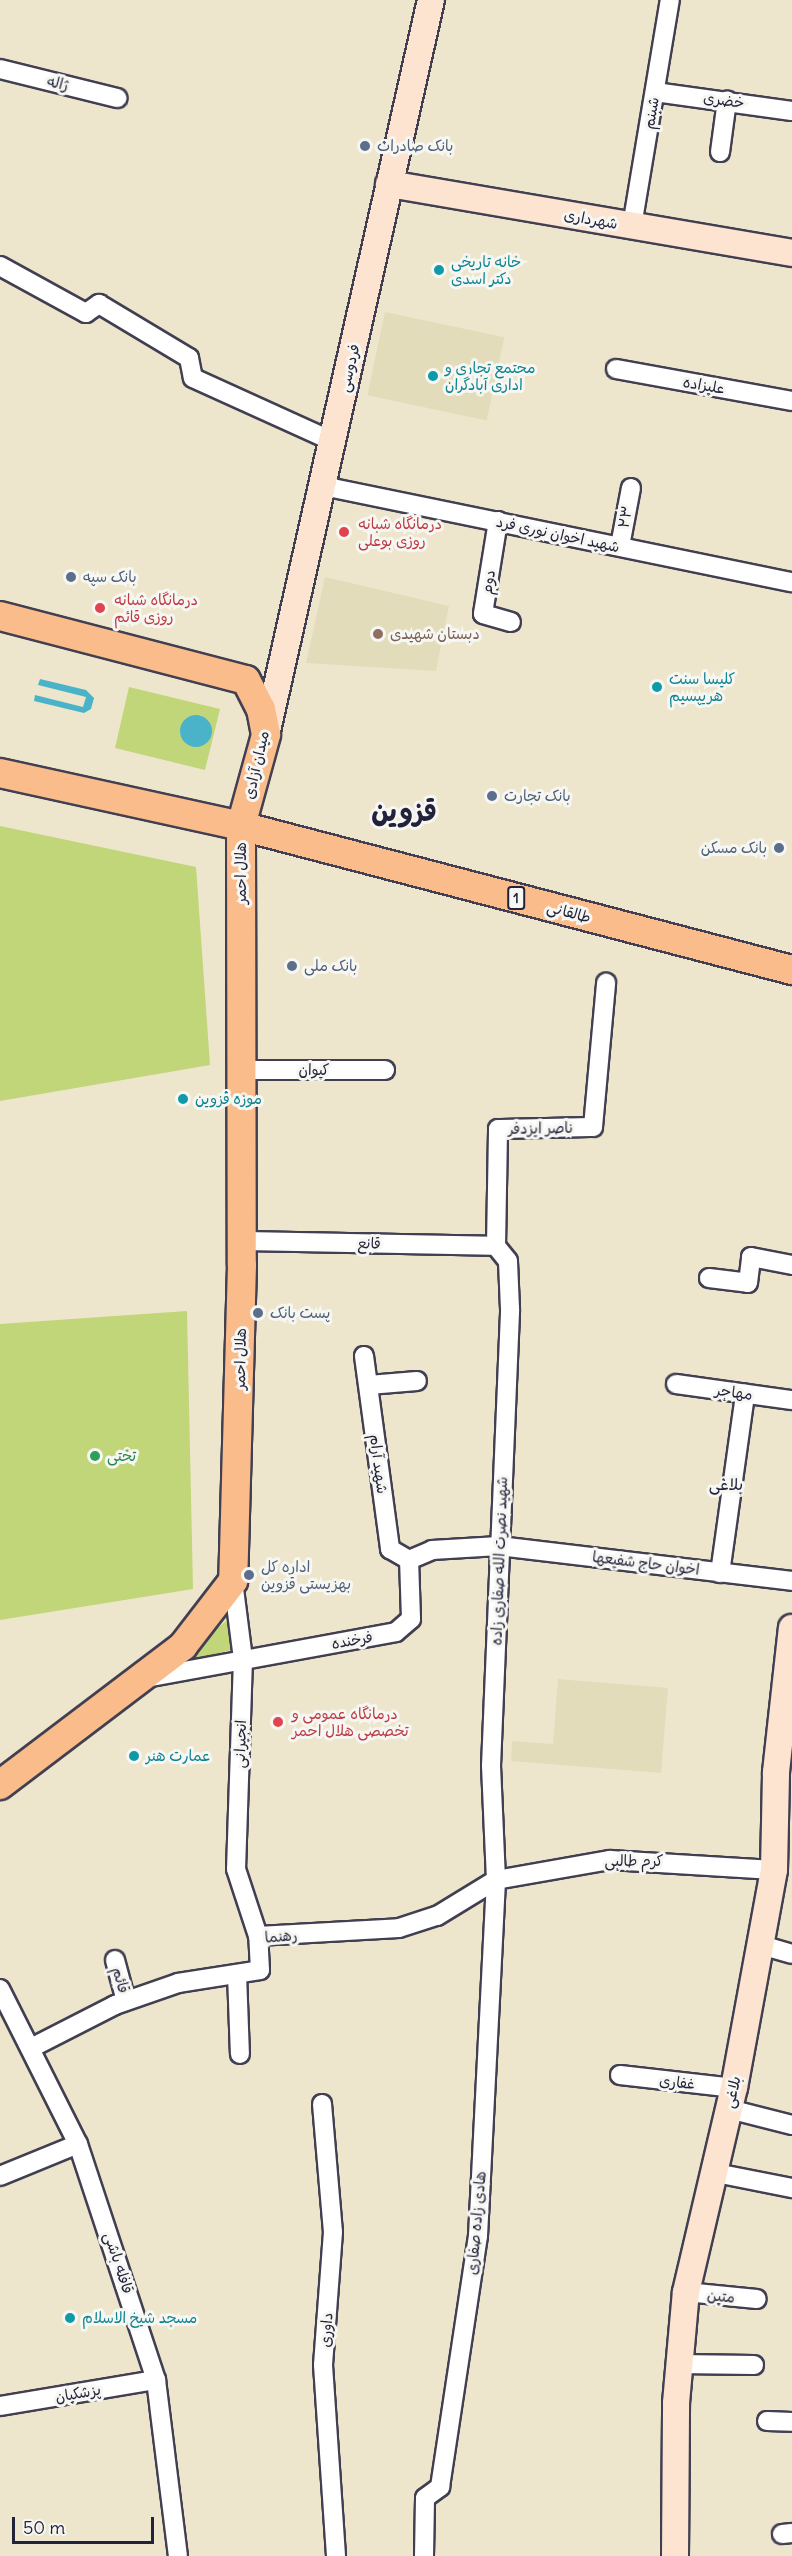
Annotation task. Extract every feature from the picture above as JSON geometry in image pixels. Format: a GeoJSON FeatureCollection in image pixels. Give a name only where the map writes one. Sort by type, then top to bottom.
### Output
{"type":"FeatureCollection","features":[{"type":"Feature","properties":{"kind":"main road","name":"فردوسی"},"geometry":{"type":"LineString","coordinates":[[266,735],[431,0]]}},
{"type":"Feature","properties":{"kind":"main road","name":"شهرداری"},"geometry":{"type":"LineString","coordinates":[[389,184],[792,253]]}},
{"type":"Feature","properties":{"kind":"main road","name":"میدان آزادی"},"geometry":{"type":"LineString","coordinates":[[0,616],[246,680],[261,709],[266,735],[241,826]]}},
{"type":"Feature","properties":{"kind":"main road"},"geometry":{"type":"LineString","coordinates":[[0,772],[241,826]]}},
{"type":"Feature","properties":{"kind":"main road","name":"طالقانی"},"geometry":{"type":"LineString","coordinates":[[241,826],[792,970]]}},
{"type":"Feature","properties":{"kind":"main road","name":"هلال احمر"},"geometry":{"type":"LineString","coordinates":[[233,1581],[242,1241],[241,826]]}},
{"type":"Feature","properties":{"kind":"main road"},"geometry":{"type":"LineString","coordinates":[[0,1785],[183,1646],[233,1581]]}},
{"type":"Feature","properties":{"kind":"main road","name":"بلاغی"},"geometry":{"type":"LineString","coordinates":[[675,2556],[678,2364],[686,2292],[711,2172],[731,2098],[774,1870],[786,1748],[792,1628]]}},
{"type":"Feature","properties":{"kind":"street","name":"شبنم"},"geometry":{"type":"LineString","coordinates":[[632,226],[670,0]]}},
{"type":"Feature","properties":{"kind":"street","name":"ژاله"},"geometry":{"type":"LineString","coordinates":[[0,69],[117,98]]}},
{"type":"Feature","properties":{"kind":"street","name":"خضری"},"geometry":{"type":"LineString","coordinates":[[655,92],[726,100],[792,111]]}},
{"type":"Feature","properties":{"kind":"street"},"geometry":{"type":"LineString","coordinates":[[720,152],[726,100]]}},
{"type":"Feature","properties":{"kind":"street"},"geometry":{"type":"LineString","coordinates":[[0,266],[86,313],[99,304],[189,358],[193,378],[332,441]]}},
{"type":"Feature","properties":{"kind":"street","name":"علیزاده"},"geometry":{"type":"LineString","coordinates":[[616,369],[792,401]]}},
{"type":"Feature","properties":{"kind":"street","name":"شهید اخوان نوری فرد"},"geometry":{"type":"LineString","coordinates":[[323,486],[792,582]]}},
{"type":"Feature","properties":{"kind":"street","name":"۲۳"},"geometry":{"type":"LineString","coordinates":[[620,546],[631,488]]}},
{"type":"Feature","properties":{"kind":"street","name":"دوم"},"geometry":{"type":"LineString","coordinates":[[498,521],[483,614],[511,622]]}},
{"type":"Feature","properties":{"kind":"street","name":"ناصر ایزدفر"},"geometry":{"type":"LineString","coordinates":[[496,1245],[498,1129],[593,1127],[606,983]]}},
{"type":"Feature","properties":{"kind":"street","name":"کیوان"},"geometry":{"type":"LineString","coordinates":[[242,1070],[385,1070]]}},
{"type":"Feature","properties":{"kind":"street","name":"قانع"},"geometry":{"type":"LineString","coordinates":[[242,1241],[496,1245]]}},
{"type":"Feature","properties":{"kind":"street","name":"شهید نصرت الله صفاری زاده"},"geometry":{"type":"LineString","coordinates":[[496,1245],[508,1261],[510,1309],[491,1766],[496,1880]]}},
{"type":"Feature","properties":{"kind":"street"},"geometry":{"type":"LineString","coordinates":[[709,1278],[748,1283],[751,1257],[792,1265]]}},
{"type":"Feature","properties":{"kind":"street","name":"شهید آرام"},"geometry":{"type":"LineString","coordinates":[[364,1356],[390,1549],[409,1560]]}},
{"type":"Feature","properties":{"kind":"street"},"geometry":{"type":"LineString","coordinates":[[369,1385],[417,1381]]}},
{"type":"Feature","properties":{"kind":"street","name":"مهاجر"},"geometry":{"type":"LineString","coordinates":[[676,1384],[792,1400]]}},
{"type":"Feature","properties":{"kind":"street"},"geometry":{"type":"LineString","coordinates":[[720,1573],[745,1394]]}},
{"type":"Feature","properties":{"kind":"street"},"geometry":{"type":"LineString","coordinates":[[409,1560],[432,1550],[499,1546]]}},
{"type":"Feature","properties":{"kind":"street","name":"اخوان حاج شفیعها"},"geometry":{"type":"LineString","coordinates":[[499,1546],[792,1581]]}},
{"type":"Feature","properties":{"kind":"street","name":"فرخنده"},"geometry":{"type":"LineString","coordinates":[[138,1680],[405,1628],[411,1619],[409,1560]]}},
{"type":"Feature","properties":{"kind":"street","name":"انجیرانی"},"geometry":{"type":"LineString","coordinates":[[233,1581],[243,1659],[236,1869],[258,1936]]}},
{"type":"Feature","properties":{"kind":"street","name":"کرم طالبی"},"geometry":{"type":"LineString","coordinates":[[496,1880],[610,1860],[774,1870]]}},
{"type":"Feature","properties":{"kind":"street","name":"رهنما"},"geometry":{"type":"LineString","coordinates":[[31,2048],[126,2001],[177,1983],[260,1970],[258,1936],[399,1928],[437,1916],[496,1880]]}},
{"type":"Feature","properties":{"kind":"street","name":"هادی زاده صفاری"},"geometry":{"type":"LineString","coordinates":[[424,2556],[425,2498],[440,2487],[478,2235],[496,1880]]}},
{"type":"Feature","properties":{"kind":"street"},"geometry":{"type":"LineString","coordinates":[[761,1945],[792,1954]]}},
{"type":"Feature","properties":{"kind":"street","name":"قائم"},"geometry":{"type":"LineString","coordinates":[[115,1960],[126,2001]]}},
{"type":"Feature","properties":{"kind":"street"},"geometry":{"type":"LineString","coordinates":[[237,1974],[240,2054]]}},
{"type":"Feature","properties":{"kind":"street","name":"قافله باشی"},"geometry":{"type":"LineString","coordinates":[[0,1989],[78,2144],[156,2380],[177,2556]]}},
{"type":"Feature","properties":{"kind":"street","name":"غفاری"},"geometry":{"type":"LineString","coordinates":[[620,2076],[731,2098],[792,2125]]}},
{"type":"Feature","properties":{"kind":"street","name":"داوری"},"geometry":{"type":"LineString","coordinates":[[322,2103],[333,2232],[323,2365],[336,2556]]}},
{"type":"Feature","properties":{"kind":"street"},"geometry":{"type":"LineString","coordinates":[[0,2176],[78,2144]]}},
{"type":"Feature","properties":{"kind":"street"},"geometry":{"type":"LineString","coordinates":[[711,2172],[792,2187]]}},
{"type":"Feature","properties":{"kind":"street","name":"متین"},"geometry":{"type":"LineString","coordinates":[[686,2292],[757,2299]]}},
{"type":"Feature","properties":{"kind":"street"},"geometry":{"type":"LineString","coordinates":[[678,2364],[754,2365]]}},
{"type":"Feature","properties":{"kind":"street","name":"پزشکیان"},"geometry":{"type":"LineString","coordinates":[[0,2406],[156,2380]]}},
{"type":"Feature","properties":{"kind":"street"},"geometry":{"type":"LineString","coordinates":[[767,2421],[792,2422]]}},
{"type":"Feature","properties":{"kind":"shaded area","name":"مجتمع تجاری و اداری آبادگران"},"geometry":{"type":"Polygon","coordinates":[[[385,312],[504,337],[487,421],[367,395],[385,312]]]}},
{"type":"Feature","properties":{"kind":"shaded area","name":"دبستان شهیدی"},"geometry":{"type":"Polygon","coordinates":[[[325,577],[449,606],[436,671],[306,663],[325,577]]]}},
{"type":"Feature","properties":{"kind":"shaded area"},"geometry":{"type":"Polygon","coordinates":[[[558,1679],[668,1688],[661,1773],[511,1761],[512,1741],[553,1744],[558,1679]]]}},
{"type":"Feature","properties":{"kind":"green space"},"geometry":{"type":"Polygon","coordinates":[[[129,687],[220,709],[205,770],[115,748],[129,687]],[[200,715],[180,733],[185,742],[209,721],[200,715]]]}},
{"type":"Feature","properties":{"kind":"green space"},"geometry":{"type":"Polygon","coordinates":[[[0,826],[196,867],[210,1065],[0,1101],[0,826]]]}},
{"type":"Feature","properties":{"kind":"green space","name":"تختی"},"geometry":{"type":"Polygon","coordinates":[[[187,1311],[193,1589],[0,1620],[0,1324],[187,1311]]]}},
{"type":"Feature","properties":{"kind":"green space"},"geometry":{"type":"Polygon","coordinates":[[[234,1614],[235,1649],[176,1664],[234,1614]]]}},
{"type":"Feature","properties":{"kind":"water"},"geometry":{"type":"Polygon","coordinates":[[[40,679],[86,690],[94,698],[91,709],[84,713],[34,701],[35,695],[83,707],[86,697],[38,685],[40,679]]]}},
{"type":"Feature","properties":{"kind":"water"},"geometry":{"type":"Polygon","coordinates":[[[196,715],[207,720],[212,731],[207,742],[196,747],[185,742],[180,731],[185,720],[196,715]]]}},
{"type":"Feature","properties":{"kind":"place","name":"بانک صادرات"},"geometry":{"type":"Point","coordinates":[365,146]}},
{"type":"Feature","properties":{"kind":"place","name":"خانه تاریخی دکتر اسدی"},"geometry":{"type":"Point","coordinates":[439,270]}},
{"type":"Feature","properties":{"kind":"place","name":"مجتمع تجاری و اداری آبادگران"},"geometry":{"type":"Point","coordinates":[433,376]}},
{"type":"Feature","properties":{"kind":"place","name":"درمانگاه شبانه روزی بوعلی"},"geometry":{"type":"Point","coordinates":[344,532]}},
{"type":"Feature","properties":{"kind":"place","name":"بانک سپه"},"geometry":{"type":"Point","coordinates":[71,577]}},
{"type":"Feature","properties":{"kind":"place","name":"درمانگاه شبانه روزی قائم"},"geometry":{"type":"Point","coordinates":[100,608]}},
{"type":"Feature","properties":{"kind":"place","name":"دبستان شهیدی"},"geometry":{"type":"Point","coordinates":[378,634]}},
{"type":"Feature","properties":{"kind":"place","name":"کلیسا سنت هریپسیم"},"geometry":{"type":"Point","coordinates":[657,687]}},
{"type":"Feature","properties":{"kind":"place","name":"بانک تجارت"},"geometry":{"type":"Point","coordinates":[492,796]}},
{"type":"Feature","properties":{"kind":"place","name":"بانک مسکن"},"geometry":{"type":"Point","coordinates":[779,848]}},
{"type":"Feature","properties":{"kind":"place","name":"بانک ملی"},"geometry":{"type":"Point","coordinates":[292,966]}},
{"type":"Feature","properties":{"kind":"place","name":"موزه قزوین"},"geometry":{"type":"Point","coordinates":[183,1099]}},
{"type":"Feature","properties":{"kind":"place","name":"پست بانک"},"geometry":{"type":"Point","coordinates":[258,1313]}},
{"type":"Feature","properties":{"kind":"place","name":"تختی"},"geometry":{"type":"Point","coordinates":[95,1456]}},
{"type":"Feature","properties":{"kind":"place","name":"اداره کل بهزیستی قزوین"},"geometry":{"type":"Point","coordinates":[249,1575]}},
{"type":"Feature","properties":{"kind":"place","name":"درمانگاه عمومی و تخصصی هلال احمر"},"geometry":{"type":"Point","coordinates":[278,1722]}},
{"type":"Feature","properties":{"kind":"place","name":"عمارت هنر"},"geometry":{"type":"Point","coordinates":[134,1756]}},
{"type":"Feature","properties":{"kind":"place","name":"مسجد شیخ الاسلام"},"geometry":{"type":"Point","coordinates":[70,2318]}},
{"type":"Feature","properties":{"kind":"district","name":"قزوین"},"geometry":{"type":"Point","coordinates":[404,812]}},
{"type":"Feature","properties":{"kind":"district","name":"بلاغی"},"geometry":{"type":"Point","coordinates":[726,1484]}}]}
